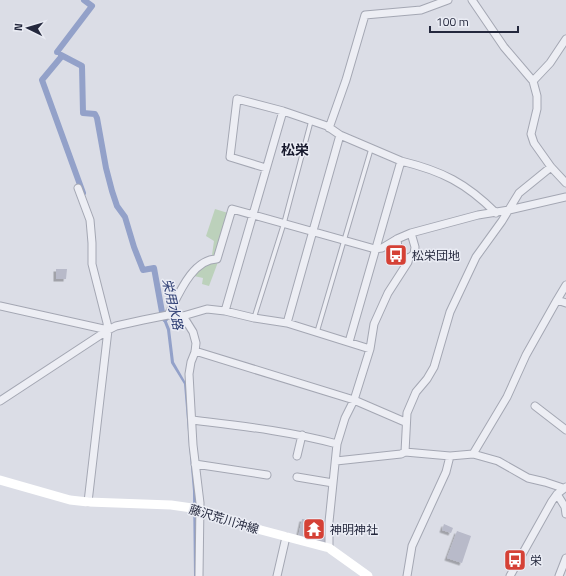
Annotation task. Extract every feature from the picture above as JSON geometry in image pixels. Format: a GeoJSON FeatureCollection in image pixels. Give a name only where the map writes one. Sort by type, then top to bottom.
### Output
{"type":"FeatureCollection","features":[{"type":"Feature","properties":{"kind":"main road","name":"藤沢荒川沖線"},"geometry":{"type":"LineString","coordinates":[[0,480],[55,497],[70,500],[171,505],[199,509],[236,522],[329,548],[367,576]]}},
{"type":"Feature","properties":{"kind":"street"},"geometry":{"type":"LineString","coordinates":[[329,128],[346,80],[365,15],[421,10],[448,0]]}},
{"type":"Feature","properties":{"kind":"street"},"geometry":{"type":"LineString","coordinates":[[472,0],[504,47],[533,81],[537,96],[537,108],[531,134],[534,143],[551,167],[566,183]]}},
{"type":"Feature","properties":{"kind":"street"},"geometry":{"type":"LineString","coordinates":[[533,81],[550,63],[566,39]]}},
{"type":"Feature","properties":{"kind":"street"},"geometry":{"type":"LineString","coordinates":[[266,168],[230,157],[237,99],[283,111],[311,121],[329,128],[340,135],[371,149],[401,161],[435,170],[469,188],[496,213]]}},
{"type":"Feature","properties":{"kind":"street"},"geometry":{"type":"LineString","coordinates":[[226,310],[283,111]]}},
{"type":"Feature","properties":{"kind":"street"},"geometry":{"type":"LineString","coordinates":[[287,323],[314,232],[340,135]]}},
{"type":"Feature","properties":{"kind":"street"},"geometry":{"type":"LineString","coordinates":[[349,342],[401,161]]}},
{"type":"Feature","properties":{"kind":"street"},"geometry":{"type":"LineString","coordinates":[[405,452],[405,422],[407,413],[416,392],[427,379],[434,367],[450,312],[476,257],[519,193],[551,167]]}},
{"type":"Feature","properties":{"kind":"street"},"geometry":{"type":"LineString","coordinates":[[78,188],[90,220],[92,264],[108,330],[88,502]]}},
{"type":"Feature","properties":{"kind":"street"},"geometry":{"type":"LineString","coordinates":[[168,315],[184,285],[196,267],[210,259],[217,259],[232,209],[375,249],[382,248],[411,233],[478,215],[496,213],[566,197]]}},
{"type":"Feature","properties":{"kind":"street"},"geometry":{"type":"LineString","coordinates":[[329,548],[329,522],[337,444],[345,418],[354,400],[370,349],[374,324],[388,293],[408,262],[409,258],[415,251],[411,233]]}},
{"type":"Feature","properties":{"kind":"street"},"geometry":{"type":"LineString","coordinates":[[397,239],[400,255],[409,258]]}},
{"type":"Feature","properties":{"kind":"street"},"geometry":{"type":"LineString","coordinates":[[473,454],[507,397],[526,355],[566,285]]}},
{"type":"Feature","properties":{"kind":"street"},"geometry":{"type":"LineString","coordinates":[[557,300],[566,303]]}},
{"type":"Feature","properties":{"kind":"street"},"geometry":{"type":"LineString","coordinates":[[0,306],[108,330]]}},
{"type":"Feature","properties":{"kind":"street"},"geometry":{"type":"LineString","coordinates":[[0,401],[108,330],[130,323],[168,315],[183,316],[207,309],[226,310],[254,318],[287,323],[370,349]]}},
{"type":"Feature","properties":{"kind":"street"},"geometry":{"type":"LineString","coordinates":[[183,316],[193,332],[196,343],[189,374],[199,509],[199,576]]}},
{"type":"Feature","properties":{"kind":"street"},"geometry":{"type":"LineString","coordinates":[[195,351],[354,400],[405,422]]}},
{"type":"Feature","properties":{"kind":"street"},"geometry":{"type":"LineString","coordinates":[[535,406],[566,430]]}},
{"type":"Feature","properties":{"kind":"street"},"geometry":{"type":"LineString","coordinates":[[192,420],[254,427],[302,435],[337,444]]}},
{"type":"Feature","properties":{"kind":"street"},"geometry":{"type":"LineString","coordinates":[[297,456],[302,435]]}},
{"type":"Feature","properties":{"kind":"street"},"geometry":{"type":"LineString","coordinates":[[336,461],[401,454],[405,452],[450,456],[473,454],[498,461],[528,478],[545,482],[562,489]]}},
{"type":"Feature","properties":{"kind":"street"},"geometry":{"type":"LineString","coordinates":[[407,576],[412,546],[446,472],[450,456]]}},
{"type":"Feature","properties":{"kind":"street"},"geometry":{"type":"LineString","coordinates":[[195,464],[267,475]]}},
{"type":"Feature","properties":{"kind":"street"},"geometry":{"type":"LineString","coordinates":[[297,476],[333,483]]}},
{"type":"Feature","properties":{"kind":"street"},"geometry":{"type":"LineString","coordinates":[[562,489],[566,514]]}},
{"type":"Feature","properties":{"kind":"street"},"geometry":{"type":"LineString","coordinates":[[510,576],[562,489]]}},
{"type":"Feature","properties":{"kind":"street"},"geometry":{"type":"LineString","coordinates":[[277,576],[286,537]]}},
{"type":"Feature","properties":{"kind":"street"},"geometry":{"type":"LineString","coordinates":[[559,576],[566,558]]}},
{"type":"Feature","properties":{"kind":"lane"},"geometry":{"type":"LineString","coordinates":[[254,318],[284,223],[311,121]]}},
{"type":"Feature","properties":{"kind":"lane"},"geometry":{"type":"LineString","coordinates":[[317,332],[371,149]]}},
{"type":"Feature","properties":{"kind":"green space"},"geometry":{"type":"Polygon","coordinates":[[[215,209],[228,213],[216,256],[212,255],[214,241],[206,236],[215,209]]]}},
{"type":"Feature","properties":{"kind":"green space"},"geometry":{"type":"Polygon","coordinates":[[[211,261],[218,262],[209,286],[202,284],[203,278],[194,276],[199,268],[211,261]]]}},
{"type":"Feature","properties":{"kind":"water"},"geometry":{"type":"Polygon","coordinates":[[[160,312],[163,312],[170,329],[174,362],[186,383],[196,491],[197,576],[194,576],[193,491],[184,384],[171,363],[167,330],[160,312]]]}},
{"type":"Feature","properties":{"kind":"building"},"geometry":{"type":"Polygon","coordinates":[[[56,269],[67,269],[66,279],[56,279],[56,269]]]}},
{"type":"Feature","properties":{"kind":"building","name":"神明神社"},"geometry":{"type":"Polygon","coordinates":[[[302,519],[327,521],[328,544],[298,537],[302,519]]]}},
{"type":"Feature","properties":{"kind":"building"},"geometry":{"type":"Polygon","coordinates":[[[444,524],[453,528],[451,533],[442,530],[444,524]]]}},
{"type":"Feature","properties":{"kind":"building"},"geometry":{"type":"Polygon","coordinates":[[[457,531],[471,536],[462,563],[447,558],[457,531]]]}},
{"type":"Feature","properties":{"kind":"building"},"geometry":{"type":"Polygon","coordinates":[[[510,553],[516,556],[515,558],[509,555],[510,553]]]}},
{"type":"Feature","properties":{"kind":"waterway","name":"栄用水路"},"geometry":{"type":"LineString","coordinates":[[58,52],[92,6],[84,0]]}},
{"type":"Feature","properties":{"kind":"waterway","name":"栄用水路"},"geometry":{"type":"LineString","coordinates":[[61,55],[82,66],[83,113],[95,114],[97,118],[106,168],[117,206],[125,217],[143,270],[154,268],[162,312],[165,319]]}},
{"type":"Feature","properties":{"kind":"waterway"},"geometry":{"type":"LineString","coordinates":[[62,56],[42,80],[83,193]]}},
{"type":"Feature","properties":{"kind":"place","name":"松栄団地"},"geometry":{"type":"Point","coordinates":[396,255]}},
{"type":"Feature","properties":{"kind":"place","name":"神明神社"},"geometry":{"type":"Point","coordinates":[314,529]}},
{"type":"Feature","properties":{"kind":"place","name":"栄"},"geometry":{"type":"Point","coordinates":[515,560]}},
{"type":"Feature","properties":{"kind":"district","name":"松栄"},"geometry":{"type":"Point","coordinates":[295,149]}}]}
